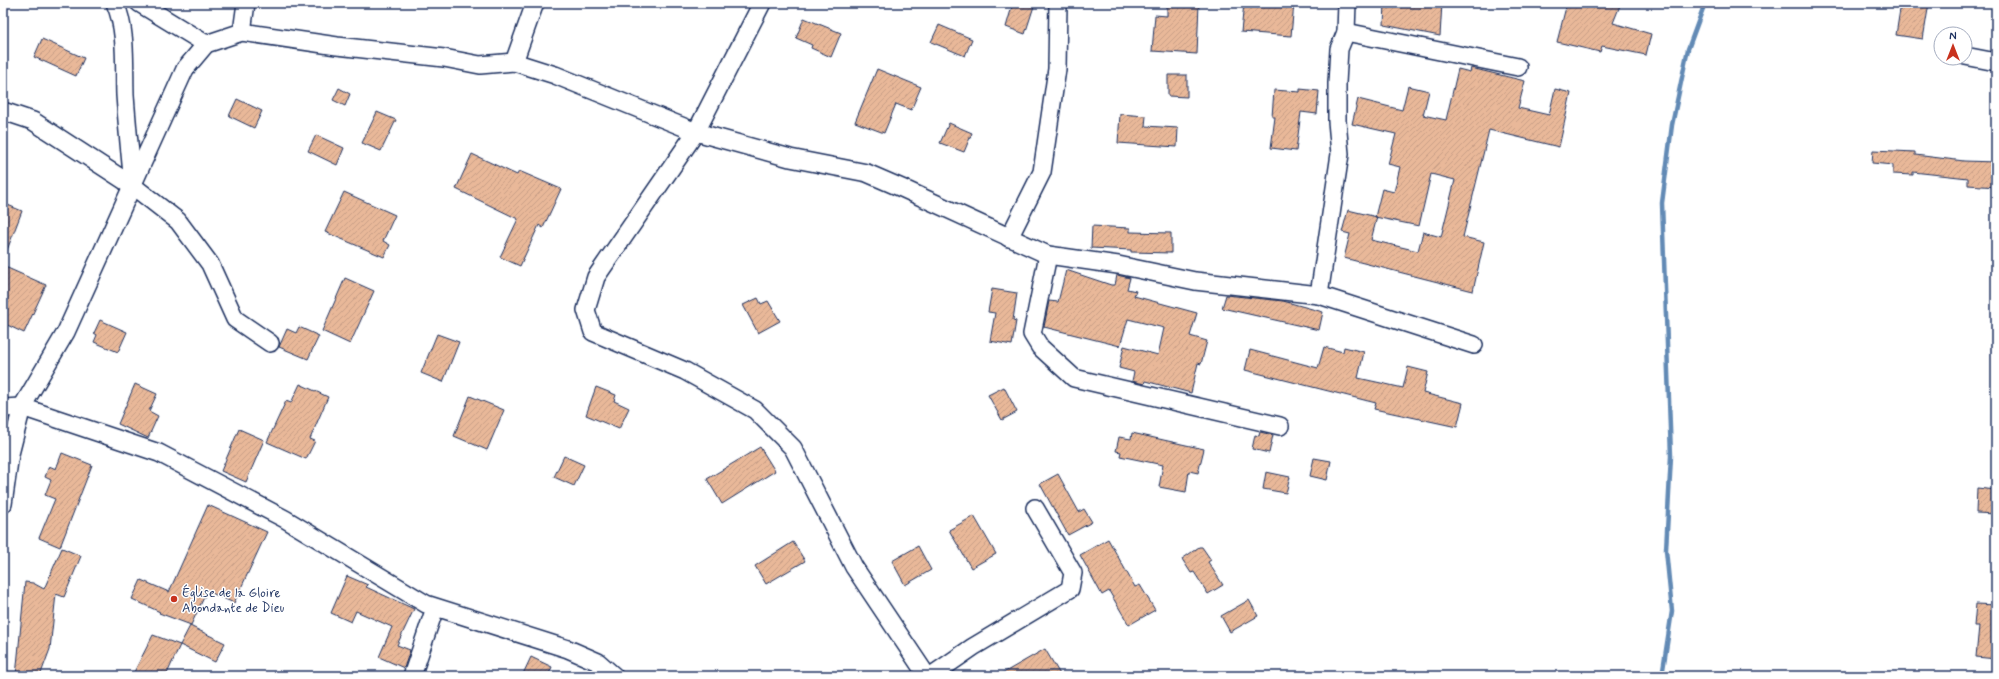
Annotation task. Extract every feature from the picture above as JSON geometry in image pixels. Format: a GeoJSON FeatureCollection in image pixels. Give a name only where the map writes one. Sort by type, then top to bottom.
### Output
{"type":"FeatureCollection","features":[{"type":"Feature","properties":{"kind":"street"},"geometry":{"type":"LineString","coordinates":[[115,3],[119,12],[124,46],[133,186]]}},
{"type":"Feature","properties":{"kind":"street"},"geometry":{"type":"LineString","coordinates":[[139,3],[206,44]]}},
{"type":"Feature","properties":{"kind":"street"},"geometry":{"type":"LineString","coordinates":[[242,32],[246,3]]}},
{"type":"Feature","properties":{"kind":"street"},"geometry":{"type":"LineString","coordinates":[[514,62],[535,3]]}},
{"type":"Feature","properties":{"kind":"street"},"geometry":{"type":"LineString","coordinates":[[762,3],[696,132],[596,277],[586,310],[593,332],[685,371],[754,410],[793,448],[854,567],[927,676]]}},
{"type":"Feature","properties":{"kind":"street"},"geometry":{"type":"LineString","coordinates":[[1010,238],[1042,172],[1057,68],[1058,3]]}},
{"type":"Feature","properties":{"kind":"street"},"geometry":{"type":"LineString","coordinates":[[1319,295],[1340,154],[1337,121],[1337,83],[1340,49],[1346,32],[1347,3]]}},
{"type":"Feature","properties":{"kind":"street"},"geometry":{"type":"LineString","coordinates":[[3,504],[10,454],[22,407],[66,332],[185,69],[206,44],[242,32],[337,46],[444,58],[480,65],[514,62],[555,75],[696,132],[790,158],[866,173],[904,188],[1048,255],[1118,265],[1195,281],[1319,295],[1474,345]]}},
{"type":"Feature","properties":{"kind":"street"},"geometry":{"type":"LineString","coordinates":[[1346,32],[1518,67]]}},
{"type":"Feature","properties":{"kind":"street"},"geometry":{"type":"LineString","coordinates":[[1973,58],[1996,62]]}},
{"type":"Feature","properties":{"kind":"street"},"geometry":{"type":"LineString","coordinates":[[3,111],[33,121],[133,186],[178,221],[210,264],[236,319],[270,344]]}},
{"type":"Feature","properties":{"kind":"street"},"geometry":{"type":"LineString","coordinates":[[1048,255],[1032,334],[1040,348],[1074,378],[1280,426]]}},
{"type":"Feature","properties":{"kind":"street"},"geometry":{"type":"LineString","coordinates":[[3,408],[22,407],[159,453],[285,519],[435,608],[568,648],[598,662],[614,676]]}},
{"type":"Feature","properties":{"kind":"street"},"geometry":{"type":"LineString","coordinates":[[931,676],[973,646],[1070,589],[1073,573],[1035,508]]}},
{"type":"Feature","properties":{"kind":"street"},"geometry":{"type":"LineString","coordinates":[[412,676],[435,608]]}},
{"type":"Feature","properties":{"kind":"building"},"geometry":{"type":"Polygon","coordinates":[[[1013,3],[1035,3],[1025,34],[1006,27],[1013,3]]]}},
{"type":"Feature","properties":{"kind":"building"},"geometry":{"type":"Polygon","coordinates":[[[1167,3],[1199,3],[1197,54],[1152,51],[1155,15],[1167,16],[1167,3]]]}},
{"type":"Feature","properties":{"kind":"building"},"geometry":{"type":"Polygon","coordinates":[[[1244,3],[1294,3],[1291,36],[1241,32],[1244,3]]]}},
{"type":"Feature","properties":{"kind":"building"},"geometry":{"type":"Polygon","coordinates":[[[1385,3],[1442,3],[1440,36],[1384,25],[1385,3]]]}},
{"type":"Feature","properties":{"kind":"building"},"geometry":{"type":"Polygon","coordinates":[[[1567,3],[1621,3],[1613,23],[1651,34],[1646,55],[1602,46],[1600,52],[1557,42],[1567,3]]]}},
{"type":"Feature","properties":{"kind":"building"},"geometry":{"type":"Polygon","coordinates":[[[1901,3],[1929,3],[1923,39],[1896,35],[1901,3]]]}},
{"type":"Feature","properties":{"kind":"building"},"geometry":{"type":"Polygon","coordinates":[[[804,18],[841,33],[831,57],[811,48],[812,45],[796,38],[804,18]]]}},
{"type":"Feature","properties":{"kind":"building"},"geometry":{"type":"Polygon","coordinates":[[[939,25],[972,39],[965,56],[931,42],[939,25]]]}},
{"type":"Feature","properties":{"kind":"building"},"geometry":{"type":"Polygon","coordinates":[[[42,39],[84,58],[76,76],[34,57],[42,39]]]}},
{"type":"Feature","properties":{"kind":"building"},"geometry":{"type":"Polygon","coordinates":[[[1471,68],[1525,81],[1518,108],[1549,115],[1555,89],[1571,93],[1559,147],[1489,130],[1463,237],[1484,242],[1473,291],[1344,258],[1350,234],[1342,232],[1348,210],[1375,217],[1382,189],[1394,192],[1400,167],[1388,164],[1396,134],[1352,124],[1358,99],[1402,110],[1408,86],[1429,91],[1423,115],[1446,120],[1458,69],[1470,72],[1471,68]],[[1431,174],[1419,226],[1377,217],[1371,240],[1418,251],[1423,232],[1441,237],[1455,180],[1431,174]]]}},
{"type":"Feature","properties":{"kind":"building"},"geometry":{"type":"Polygon","coordinates":[[[877,69],[921,87],[911,110],[896,104],[884,133],[855,122],[877,69]]]}},
{"type":"Feature","properties":{"kind":"building"},"geometry":{"type":"Polygon","coordinates":[[[1168,75],[1187,75],[1187,97],[1168,96],[1168,75]]]}},
{"type":"Feature","properties":{"kind":"building"},"geometry":{"type":"Polygon","coordinates":[[[339,88],[350,94],[345,106],[333,100],[339,88]]]}},
{"type":"Feature","properties":{"kind":"building"},"geometry":{"type":"Polygon","coordinates":[[[1300,89],[1319,91],[1317,114],[1301,112],[1296,151],[1271,148],[1275,117],[1272,117],[1274,90],[1300,92],[1300,89]]]}},
{"type":"Feature","properties":{"kind":"building"},"geometry":{"type":"Polygon","coordinates":[[[237,99],[262,111],[254,128],[229,116],[237,99]]]}},
{"type":"Feature","properties":{"kind":"building"},"geometry":{"type":"Polygon","coordinates":[[[377,112],[396,120],[381,151],[362,143],[377,112]]]}},
{"type":"Feature","properties":{"kind":"building"},"geometry":{"type":"Polygon","coordinates":[[[1120,114],[1146,116],[1145,126],[1178,128],[1177,147],[1118,143],[1120,114]]]}},
{"type":"Feature","properties":{"kind":"building"},"geometry":{"type":"Polygon","coordinates":[[[949,123],[972,133],[964,152],[940,143],[949,123]]]}},
{"type":"Feature","properties":{"kind":"building"},"geometry":{"type":"Polygon","coordinates":[[[316,135],[344,148],[337,165],[308,151],[316,135]]]}},
{"type":"Feature","properties":{"kind":"building"},"geometry":{"type":"Polygon","coordinates":[[[1873,150],[1915,152],[1915,155],[1964,161],[1996,162],[1996,187],[1968,185],[1968,178],[1913,172],[1913,175],[1893,174],[1893,165],[1872,163],[1873,150]]]}},
{"type":"Feature","properties":{"kind":"building"},"geometry":{"type":"Polygon","coordinates":[[[472,154],[517,175],[519,171],[561,189],[543,228],[539,225],[520,266],[500,257],[518,219],[456,189],[472,154]]]}},
{"type":"Feature","properties":{"kind":"building"},"geometry":{"type":"Polygon","coordinates":[[[344,192],[395,215],[383,241],[390,245],[384,257],[325,232],[344,192]]]}},
{"type":"Feature","properties":{"kind":"building"},"geometry":{"type":"Polygon","coordinates":[[[3,203],[22,211],[4,258],[3,258],[3,203]]]}},
{"type":"Feature","properties":{"kind":"building"},"geometry":{"type":"Polygon","coordinates":[[[1092,226],[1130,228],[1130,232],[1171,233],[1171,253],[1131,252],[1131,250],[1091,248],[1092,226]]]}},
{"type":"Feature","properties":{"kind":"building"},"geometry":{"type":"Polygon","coordinates":[[[3,266],[46,285],[24,333],[3,323],[3,266]]]}},
{"type":"Feature","properties":{"kind":"building"},"geometry":{"type":"Polygon","coordinates":[[[1066,270],[1111,285],[1115,285],[1117,275],[1130,278],[1127,289],[1136,291],[1134,296],[1197,313],[1190,336],[1207,341],[1201,364],[1198,363],[1191,393],[1145,381],[1144,384],[1132,381],[1134,372],[1119,368],[1124,346],[1158,355],[1164,328],[1128,319],[1120,346],[1044,327],[1049,301],[1058,302],[1066,270]]]}},
{"type":"Feature","properties":{"kind":"building"},"geometry":{"type":"Polygon","coordinates":[[[345,278],[374,291],[350,344],[322,331],[345,278]]]}},
{"type":"Feature","properties":{"kind":"building"},"geometry":{"type":"Polygon","coordinates":[[[992,289],[1017,293],[1013,320],[1016,321],[1012,345],[990,341],[995,313],[988,312],[992,289]]]}},
{"type":"Feature","properties":{"kind":"building"},"geometry":{"type":"Polygon","coordinates":[[[1226,295],[1283,301],[1323,312],[1319,330],[1222,308],[1226,295]]]}},
{"type":"Feature","properties":{"kind":"building"},"geometry":{"type":"Polygon","coordinates":[[[758,298],[761,304],[768,301],[780,321],[758,333],[743,305],[758,298]]]}},
{"type":"Feature","properties":{"kind":"building"},"geometry":{"type":"Polygon","coordinates":[[[100,320],[127,332],[118,352],[94,342],[97,335],[94,333],[100,320]]]}},
{"type":"Feature","properties":{"kind":"building"},"geometry":{"type":"Polygon","coordinates":[[[299,327],[319,336],[308,359],[279,347],[287,329],[296,333],[299,327]]]}},
{"type":"Feature","properties":{"kind":"building"},"geometry":{"type":"Polygon","coordinates":[[[437,334],[459,342],[443,382],[421,373],[437,334]]]}},
{"type":"Feature","properties":{"kind":"building"},"geometry":{"type":"Polygon","coordinates":[[[1324,347],[1343,352],[1344,347],[1364,352],[1358,378],[1403,388],[1408,367],[1428,372],[1423,393],[1463,403],[1457,427],[1374,409],[1376,403],[1245,370],[1250,350],[1318,368],[1324,347]]]}},
{"type":"Feature","properties":{"kind":"building"},"geometry":{"type":"Polygon","coordinates":[[[135,384],[157,394],[149,411],[158,416],[148,438],[118,424],[135,384]]]}},
{"type":"Feature","properties":{"kind":"building"},"geometry":{"type":"Polygon","coordinates":[[[300,384],[328,397],[310,439],[315,441],[306,459],[267,442],[286,401],[291,403],[300,384]]]}},
{"type":"Feature","properties":{"kind":"building"},"geometry":{"type":"Polygon","coordinates":[[[596,387],[616,395],[614,401],[629,408],[619,429],[586,415],[596,387]]]}},
{"type":"Feature","properties":{"kind":"building"},"geometry":{"type":"Polygon","coordinates":[[[1004,387],[1017,412],[1002,420],[988,395],[1004,387]]]}},
{"type":"Feature","properties":{"kind":"building"},"geometry":{"type":"Polygon","coordinates":[[[470,396],[504,410],[487,450],[454,436],[470,396]]]}},
{"type":"Feature","properties":{"kind":"building"},"geometry":{"type":"Polygon","coordinates":[[[239,429],[264,440],[246,482],[221,471],[239,429]]]}},
{"type":"Feature","properties":{"kind":"building"},"geometry":{"type":"Polygon","coordinates":[[[1260,432],[1273,435],[1269,453],[1252,449],[1255,435],[1259,436],[1260,432]]]}},
{"type":"Feature","properties":{"kind":"building"},"geometry":{"type":"Polygon","coordinates":[[[1132,433],[1204,449],[1198,473],[1189,471],[1186,492],[1159,487],[1163,465],[1120,456],[1121,452],[1116,451],[1119,437],[1131,439],[1132,433]]]}},
{"type":"Feature","properties":{"kind":"building"},"geometry":{"type":"Polygon","coordinates":[[[760,447],[775,471],[722,504],[707,479],[760,447]]]}},
{"type":"Feature","properties":{"kind":"building"},"geometry":{"type":"Polygon","coordinates":[[[62,453],[92,465],[60,547],[39,538],[55,499],[45,495],[51,480],[45,477],[49,466],[56,469],[62,453]]]}},
{"type":"Feature","properties":{"kind":"building"},"geometry":{"type":"Polygon","coordinates":[[[564,456],[584,465],[574,486],[554,477],[564,456]]]}},
{"type":"Feature","properties":{"kind":"building"},"geometry":{"type":"Polygon","coordinates":[[[1314,458],[1331,461],[1327,480],[1310,476],[1314,458]]]}},
{"type":"Feature","properties":{"kind":"building"},"geometry":{"type":"Polygon","coordinates":[[[1266,472],[1290,477],[1286,493],[1263,489],[1266,472]]]}},
{"type":"Feature","properties":{"kind":"building"},"geometry":{"type":"Polygon","coordinates":[[[1058,474],[1079,512],[1084,509],[1092,522],[1068,535],[1040,484],[1058,474]]]}},
{"type":"Feature","properties":{"kind":"building"},"geometry":{"type":"Polygon","coordinates":[[[1977,488],[1996,490],[1996,514],[1976,513],[1977,488]]]}},
{"type":"Feature","properties":{"kind":"building"},"geometry":{"type":"Polygon","coordinates":[[[208,505],[267,532],[234,603],[207,591],[191,625],[159,613],[160,612],[132,599],[141,580],[169,592],[208,505]]]}},
{"type":"Feature","properties":{"kind":"building"},"geometry":{"type":"Polygon","coordinates":[[[974,516],[996,554],[971,568],[949,530],[974,516]]]}},
{"type":"Feature","properties":{"kind":"building"},"geometry":{"type":"Polygon","coordinates":[[[1108,539],[1135,587],[1140,585],[1155,610],[1129,625],[1109,591],[1102,595],[1080,555],[1108,539]]]}},
{"type":"Feature","properties":{"kind":"building"},"geometry":{"type":"Polygon","coordinates":[[[793,542],[805,561],[766,584],[755,566],[793,542]]]}},
{"type":"Feature","properties":{"kind":"building"},"geometry":{"type":"Polygon","coordinates":[[[918,546],[931,570],[905,585],[892,561],[918,546]]]}},
{"type":"Feature","properties":{"kind":"building"},"geometry":{"type":"Polygon","coordinates":[[[1199,547],[1202,547],[1211,560],[1208,562],[1223,585],[1208,594],[1194,572],[1191,573],[1182,559],[1199,547]]]}},
{"type":"Feature","properties":{"kind":"building"},"geometry":{"type":"Polygon","coordinates":[[[62,548],[81,556],[64,597],[56,594],[50,649],[40,676],[16,676],[25,582],[33,583],[44,589],[62,548]]]}},
{"type":"Feature","properties":{"kind":"building"},"geometry":{"type":"Polygon","coordinates":[[[347,576],[368,585],[366,587],[414,609],[397,645],[410,650],[404,668],[379,657],[392,627],[356,611],[351,622],[331,613],[347,576]]]}},
{"type":"Feature","properties":{"kind":"building"},"geometry":{"type":"Polygon","coordinates":[[[1249,600],[1258,616],[1230,632],[1221,616],[1249,600]]]}},
{"type":"Feature","properties":{"kind":"building"},"geometry":{"type":"Polygon","coordinates":[[[1976,604],[1996,605],[1996,659],[1976,657],[1979,626],[1974,626],[1976,604]]]}},
{"type":"Feature","properties":{"kind":"building"},"geometry":{"type":"Polygon","coordinates":[[[190,626],[225,643],[215,662],[180,645],[190,626]]]}},
{"type":"Feature","properties":{"kind":"building"},"geometry":{"type":"Polygon","coordinates":[[[153,635],[180,645],[166,676],[132,676],[153,635]]]}},
{"type":"Feature","properties":{"kind":"building"},"geometry":{"type":"Polygon","coordinates":[[[1045,649],[1061,676],[998,676],[1045,649]]]}},
{"type":"Feature","properties":{"kind":"building"},"geometry":{"type":"Polygon","coordinates":[[[531,657],[552,667],[548,676],[522,676],[531,657]]]}},
{"type":"Feature","properties":{"kind":"waterway"},"geometry":{"type":"LineString","coordinates":[[1662,676],[1672,611],[1666,550],[1671,456],[1662,203],[1672,125],[1688,49],[1705,3]]}},
{"type":"Feature","properties":{"kind":"place","name":"Église de la Gloire Abondante de Dieu"},"geometry":{"type":"Point","coordinates":[174,599]}}]}
